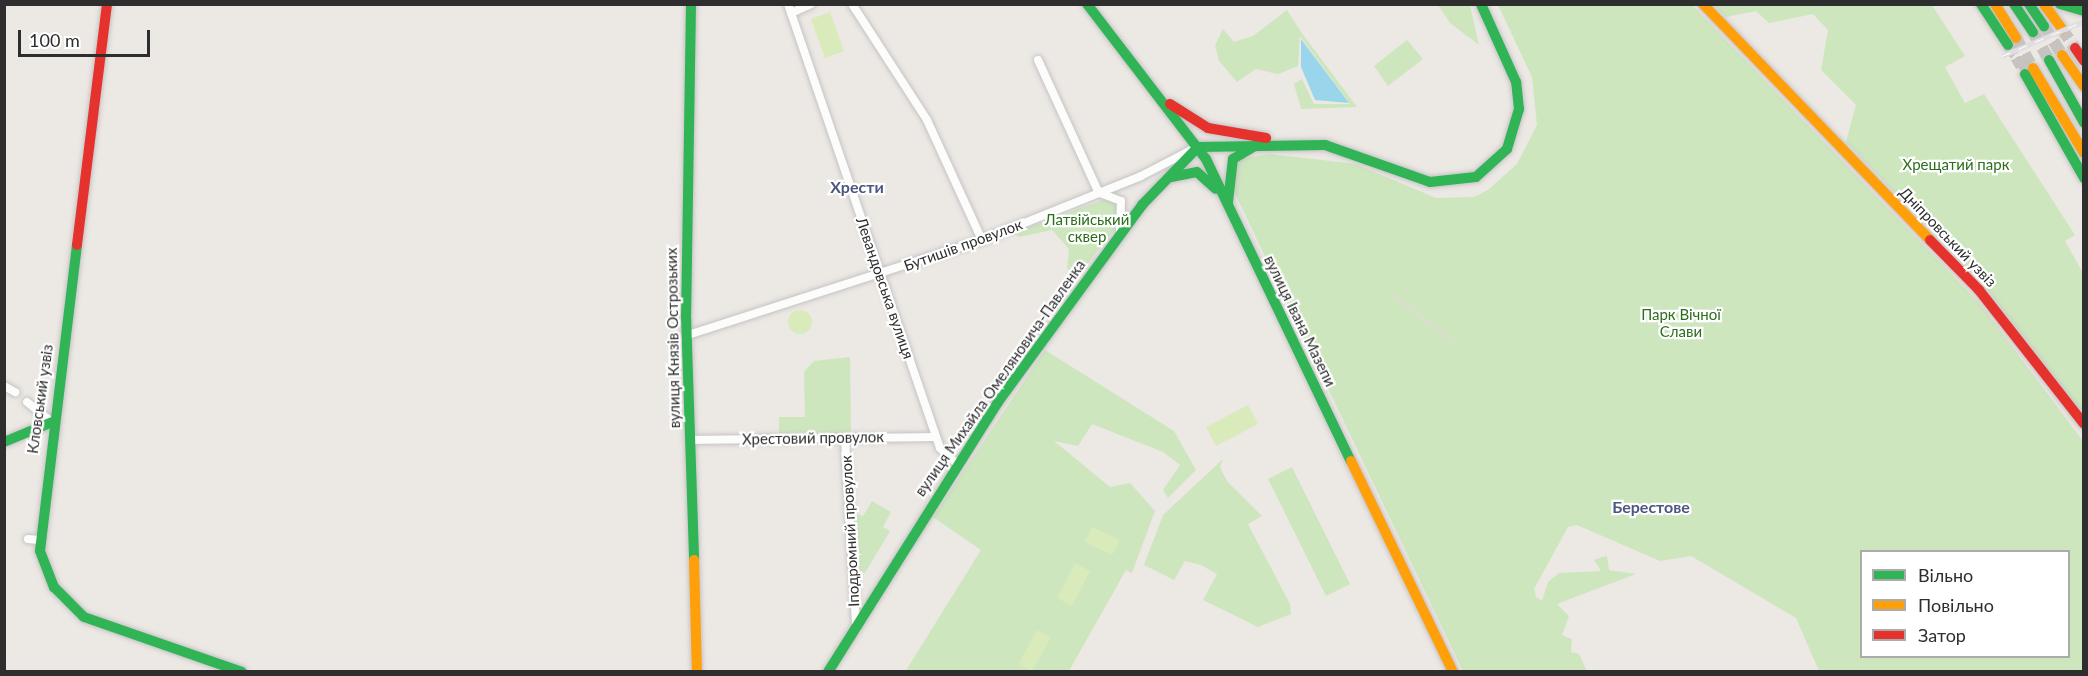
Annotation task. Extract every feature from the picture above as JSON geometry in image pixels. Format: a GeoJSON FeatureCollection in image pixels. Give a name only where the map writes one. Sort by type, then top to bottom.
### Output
{"type":"FeatureCollection","features":[{"type":"Feature","properties":{"kind":"main road","name":"Кловський узвіз"},"geometry":{"type":"LineString","coordinates":[[107,4],[52,422],[33,539],[48,577],[84,617],[242,672]]}},
{"type":"Feature","properties":{"kind":"main road","name":"вулиця Князів Острозьких"},"geometry":{"type":"LineString","coordinates":[[691,4],[688,335],[698,672]]}},
{"type":"Feature","properties":{"kind":"main road","name":"вулиця Івана Мазепи"},"geometry":{"type":"LineString","coordinates":[[1087,4],[1198,147],[1453,672]]}},
{"type":"Feature","properties":{"kind":"main road"},"geometry":{"type":"LineString","coordinates":[[1198,147],[1262,142],[1345,148],[1430,182],[1460,182],[1486,172],[1512,141],[1519,99],[1508,61],[1481,4]]}},
{"type":"Feature","properties":{"kind":"main road","name":"Дніпровський узвіз"},"geometry":{"type":"LineString","coordinates":[[1703,4],[1979,290],[2084,424]]}},
{"type":"Feature","properties":{"kind":"main road"},"geometry":{"type":"LineString","coordinates":[[1981,4],[2012,42],[1995,4]]}},
{"type":"Feature","properties":{"kind":"main road"},"geometry":{"type":"LineString","coordinates":[[2014,4],[2033,32]]}},
{"type":"Feature","properties":{"kind":"main road"},"geometry":{"type":"LineString","coordinates":[[2029,4],[2044,26]]}},
{"type":"Feature","properties":{"kind":"main road"},"geometry":{"type":"LineString","coordinates":[[2044,4],[2062,29]]}},
{"type":"Feature","properties":{"kind":"main road"},"geometry":{"type":"LineString","coordinates":[[2060,4],[2084,9]]}},
{"type":"Feature","properties":{"kind":"main road"},"geometry":{"type":"LineString","coordinates":[[2079,4],[2084,9]]}},
{"type":"Feature","properties":{"kind":"main road"},"geometry":{"type":"LineString","coordinates":[[2075,48],[2084,61]]}},
{"type":"Feature","properties":{"kind":"main road"},"geometry":{"type":"LineString","coordinates":[[2062,55],[2084,87]]}},
{"type":"Feature","properties":{"kind":"main road"},"geometry":{"type":"LineString","coordinates":[[2049,60],[2084,123]]}},
{"type":"Feature","properties":{"kind":"main road"},"geometry":{"type":"LineString","coordinates":[[2084,153],[2029,71],[2084,178]]}},
{"type":"Feature","properties":{"kind":"main road"},"geometry":{"type":"LineString","coordinates":[[1163,99],[1208,128],[1285,143]]}},
{"type":"Feature","properties":{"kind":"main road"},"geometry":{"type":"LineString","coordinates":[[1228,206],[1233,159],[1262,142]]}},
{"type":"Feature","properties":{"kind":"main road","name":"вулиця Михайла Омеляновича-Павленка"},"geometry":{"type":"LineString","coordinates":[[828,672],[956,464],[1120,234],[1161,182],[1198,147]]}},
{"type":"Feature","properties":{"kind":"main road"},"geometry":{"type":"LineString","coordinates":[[1161,182],[1176,174],[1197,172],[1228,206]]}},
{"type":"Feature","properties":{"kind":"main road"},"geometry":{"type":"LineString","coordinates":[[4,442],[52,422]]}},
{"type":"Feature","properties":{"kind":"street"},"geometry":{"type":"LineString","coordinates":[[790,9],[811,4]]}},
{"type":"Feature","properties":{"kind":"street"},"geometry":{"type":"LineString","coordinates":[[852,4],[927,120],[982,240]]}},
{"type":"Feature","properties":{"kind":"street","name":"Левандовська вулиця"},"geometry":{"type":"LineString","coordinates":[[790,9],[936,437],[956,464]]}},
{"type":"Feature","properties":{"kind":"street"},"geometry":{"type":"LineString","coordinates":[[1038,60],[1100,193],[1121,201],[1120,234]]}},
{"type":"Feature","properties":{"kind":"street","name":"Бутишів провулок"},"geometry":{"type":"LineString","coordinates":[[688,335],[880,275],[982,240],[1100,193],[1198,147]]}},
{"type":"Feature","properties":{"kind":"street"},"geometry":{"type":"LineString","coordinates":[[4,386],[15,392]]}},
{"type":"Feature","properties":{"kind":"street"},"geometry":{"type":"LineString","coordinates":[[27,402],[52,422]]}},
{"type":"Feature","properties":{"kind":"street","name":"Хрестовий провулок"},"geometry":{"type":"LineString","coordinates":[[690,440],[936,437]]}},
{"type":"Feature","properties":{"kind":"street","name":"Іподромний провулок"},"geometry":{"type":"LineString","coordinates":[[845,438],[856,624]]}},
{"type":"Feature","properties":{"kind":"green space"},"geometry":{"type":"Polygon","coordinates":[[[1438,5],[1470,5],[1479,45],[1450,23],[1438,5]]]}},
{"type":"Feature","properties":{"kind":"green space","name":"Парк Вічної Слави"},"geometry":{"type":"Polygon","coordinates":[[[1498,5],[1692,5],[1981,305],[2083,441],[2083,671],[1819,671],[1796,618],[1691,556],[1660,561],[1577,525],[1568,527],[1534,589],[1536,597],[1542,601],[1548,582],[1559,573],[1601,571],[1594,560],[1602,557],[1607,556],[1609,570],[1636,574],[1557,604],[1569,616],[1562,635],[1572,639],[1571,652],[1579,654],[1587,671],[1463,671],[1231,185],[1240,159],[1269,154],[1356,164],[1436,198],[1474,197],[1488,190],[1517,164],[1537,125],[1532,77],[1498,5]]]}},
{"type":"Feature","properties":{"kind":"green space","name":"Хрещатий парк"},"geometry":{"type":"Polygon","coordinates":[[[1714,5],[1932,5],[1965,56],[1945,67],[1965,103],[1984,94],[2075,235],[2065,241],[2083,273],[2083,414],[1980,280],[1846,142],[1856,105],[1821,70],[1828,30],[1813,14],[1769,23],[1756,11],[1726,17],[1714,5]]]}},
{"type":"Feature","properties":{"kind":"green space"},"geometry":{"type":"Polygon","coordinates":[[[1287,10],[1357,107],[1301,109],[1294,84],[1302,79],[1314,104],[1350,104],[1300,36],[1298,66],[1278,74],[1256,69],[1237,82],[1219,61],[1215,45],[1223,29],[1234,42],[1253,36],[1287,10]]]}},
{"type":"Feature","properties":{"kind":"green space"},"geometry":{"type":"Polygon","coordinates":[[[830,12],[844,51],[825,58],[811,19],[830,12]]]}},
{"type":"Feature","properties":{"kind":"green space"},"geometry":{"type":"Polygon","coordinates":[[[1407,40],[1423,59],[1388,86],[1374,66],[1407,40]]]}},
{"type":"Feature","properties":{"kind":"green space","name":"Латвійський сквер"},"geometry":{"type":"Polygon","coordinates":[[[1108,198],[1118,204],[1122,219],[1079,275],[1067,269],[1069,249],[1052,230],[1019,237],[1013,233],[1108,198]]]}},
{"type":"Feature","properties":{"kind":"green space"},"geometry":{"type":"Polygon","coordinates":[[[1393,292],[1455,341],[1453,344],[1391,296],[1393,292]]]}},
{"type":"Feature","properties":{"kind":"green space"},"geometry":{"type":"Polygon","coordinates":[[[800,310],[805,311],[811,317],[811,327],[805,333],[800,334],[795,333],[789,327],[788,322],[789,317],[795,311],[800,310]]]}},
{"type":"Feature","properties":{"kind":"green space"},"geometry":{"type":"Polygon","coordinates":[[[1045,350],[1174,431],[1196,470],[1168,498],[1163,490],[1180,465],[1163,452],[1092,424],[1078,446],[1054,441],[1110,487],[1130,483],[1155,511],[1132,573],[1126,570],[1069,671],[905,672],[981,550],[933,517],[1045,350]]]}},
{"type":"Feature","properties":{"kind":"green space"},"geometry":{"type":"Polygon","coordinates":[[[850,357],[851,433],[779,433],[779,417],[805,417],[804,372],[814,361],[850,357]]]}},
{"type":"Feature","properties":{"kind":"green space"},"geometry":{"type":"Polygon","coordinates":[[[1248,405],[1258,424],[1216,446],[1206,427],[1248,405]]]}},
{"type":"Feature","properties":{"kind":"green space"},"geometry":{"type":"Polygon","coordinates":[[[1223,459],[1220,467],[1227,481],[1262,516],[1248,524],[1290,604],[1291,614],[1258,627],[1203,600],[1217,574],[1201,565],[1185,561],[1174,580],[1144,565],[1163,515],[1223,459]]]}},
{"type":"Feature","properties":{"kind":"green space"},"geometry":{"type":"Polygon","coordinates":[[[1292,467],[1350,584],[1326,596],[1268,479],[1292,467]]]}},
{"type":"Feature","properties":{"kind":"green space"},"geometry":{"type":"Polygon","coordinates":[[[872,501],[891,512],[883,527],[890,531],[865,573],[860,572],[855,513],[863,516],[872,501]]]}},
{"type":"Feature","properties":{"kind":"green space"},"geometry":{"type":"Polygon","coordinates":[[[1092,527],[1120,540],[1112,555],[1085,542],[1092,527]]]}},
{"type":"Feature","properties":{"kind":"green space"},"geometry":{"type":"Polygon","coordinates":[[[1075,563],[1090,571],[1072,606],[1057,598],[1075,563]]]}},
{"type":"Feature","properties":{"kind":"green space"},"geometry":{"type":"Polygon","coordinates":[[[1037,630],[1051,637],[1032,671],[1018,665],[1037,630]]]}},
{"type":"Feature","properties":{"kind":"water"},"geometry":{"type":"Polygon","coordinates":[[[1301,39],[1349,103],[1315,100],[1301,67],[1301,39]]]}},
{"type":"Feature","properties":{"kind":"tunnel"},"geometry":{"type":"LineString","coordinates":[[2044,26],[2062,55]]}},
{"type":"Feature","properties":{"kind":"tunnel"},"geometry":{"type":"LineString","coordinates":[[2062,29],[2075,48]]}},
{"type":"Feature","properties":{"kind":"tunnel"},"geometry":{"type":"LineString","coordinates":[[2033,32],[2049,60]]}},
{"type":"Feature","properties":{"kind":"tunnel"},"geometry":{"type":"LineString","coordinates":[[2016,38],[2030,63]]}},
{"type":"Feature","properties":{"kind":"tunnel"},"geometry":{"type":"LineString","coordinates":[[2008,45],[2025,74]]}},
{"type":"Feature","properties":{"kind":"tunnel"},"geometry":{"type":"LineString","coordinates":[[2008,45],[2037,82]]}},
{"type":"Feature","properties":{"kind":"railway"},"geometry":{"type":"LineString","coordinates":[[2002,56],[2084,21]]}},
{"type":"Feature","properties":{"kind":"traffic: fast"},"geometry":{"type":"LineString","coordinates":[[691,4],[686,315],[694,560]]}},
{"type":"Feature","properties":{"kind":"traffic: fast"},"geometry":{"type":"LineString","coordinates":[[1087,4],[1206,159],[1351,461]]}},
{"type":"Feature","properties":{"kind":"traffic: fast"},"geometry":{"type":"LineString","coordinates":[[1198,147],[1325,145],[1430,182],[1476,177],[1507,149],[1519,109],[1516,82],[1481,4]]}},
{"type":"Feature","properties":{"kind":"traffic: fast"},"geometry":{"type":"LineString","coordinates":[[1981,4],[2008,45]]}},
{"type":"Feature","properties":{"kind":"traffic: fast"},"geometry":{"type":"LineString","coordinates":[[2014,4],[2033,32]]}},
{"type":"Feature","properties":{"kind":"traffic: fast"},"geometry":{"type":"LineString","coordinates":[[2029,4],[2044,26]]}},
{"type":"Feature","properties":{"kind":"traffic: fast"},"geometry":{"type":"LineString","coordinates":[[2060,4],[2084,11]]}},
{"type":"Feature","properties":{"kind":"traffic: fast"},"geometry":{"type":"LineString","coordinates":[[2049,60],[2084,123]]}},
{"type":"Feature","properties":{"kind":"traffic: fast"},"geometry":{"type":"LineString","coordinates":[[2025,74],[2084,178]]}},
{"type":"Feature","properties":{"kind":"traffic: fast"},"geometry":{"type":"LineString","coordinates":[[1228,202],[1233,159],[1256,145]]}},
{"type":"Feature","properties":{"kind":"traffic: fast"},"geometry":{"type":"LineString","coordinates":[[828,672],[998,402],[1142,205],[1198,147]]}},
{"type":"Feature","properties":{"kind":"traffic: fast"},"geometry":{"type":"LineString","coordinates":[[1171,177],[1197,172],[1216,189]]}},
{"type":"Feature","properties":{"kind":"traffic: fast"},"geometry":{"type":"LineString","coordinates":[[77,245],[40,551],[54,587],[84,617],[242,672]]}},
{"type":"Feature","properties":{"kind":"traffic: fast"},"geometry":{"type":"LineString","coordinates":[[4,442],[52,422]]}},
{"type":"Feature","properties":{"kind":"traffic: slow"},"geometry":{"type":"LineString","coordinates":[[1703,4],[1930,240]]}},
{"type":"Feature","properties":{"kind":"traffic: slow"},"geometry":{"type":"LineString","coordinates":[[1995,4],[2016,38]]}},
{"type":"Feature","properties":{"kind":"traffic: slow"},"geometry":{"type":"LineString","coordinates":[[2044,4],[2062,29]]}},
{"type":"Feature","properties":{"kind":"traffic: slow"},"geometry":{"type":"LineString","coordinates":[[2062,55],[2084,87]]}},
{"type":"Feature","properties":{"kind":"traffic: slow"},"geometry":{"type":"LineString","coordinates":[[2033,68],[2084,153]]}},
{"type":"Feature","properties":{"kind":"traffic: slow"},"geometry":{"type":"LineString","coordinates":[[1351,461],[1453,672]]}},
{"type":"Feature","properties":{"kind":"traffic: slow"},"geometry":{"type":"LineString","coordinates":[[694,560],[697,672]]}},
{"type":"Feature","properties":{"kind":"traffic: jam"},"geometry":{"type":"LineString","coordinates":[[77,245],[107,4]]}},
{"type":"Feature","properties":{"kind":"traffic: jam"},"geometry":{"type":"LineString","coordinates":[[2075,48],[2084,61]]}},
{"type":"Feature","properties":{"kind":"traffic: jam"},"geometry":{"type":"LineString","coordinates":[[1170,104],[1208,128],[1266,138]]}},
{"type":"Feature","properties":{"kind":"traffic: jam"},"geometry":{"type":"LineString","coordinates":[[1930,240],[1979,290],[2084,424]]}},
{"type":"Feature","properties":{"kind":"district","name":"Хрести"},"geometry":{"type":"Point","coordinates":[857,187]}},
{"type":"Feature","properties":{"kind":"district","name":"Берестове"},"geometry":{"type":"Point","coordinates":[1651,507]}}]}
